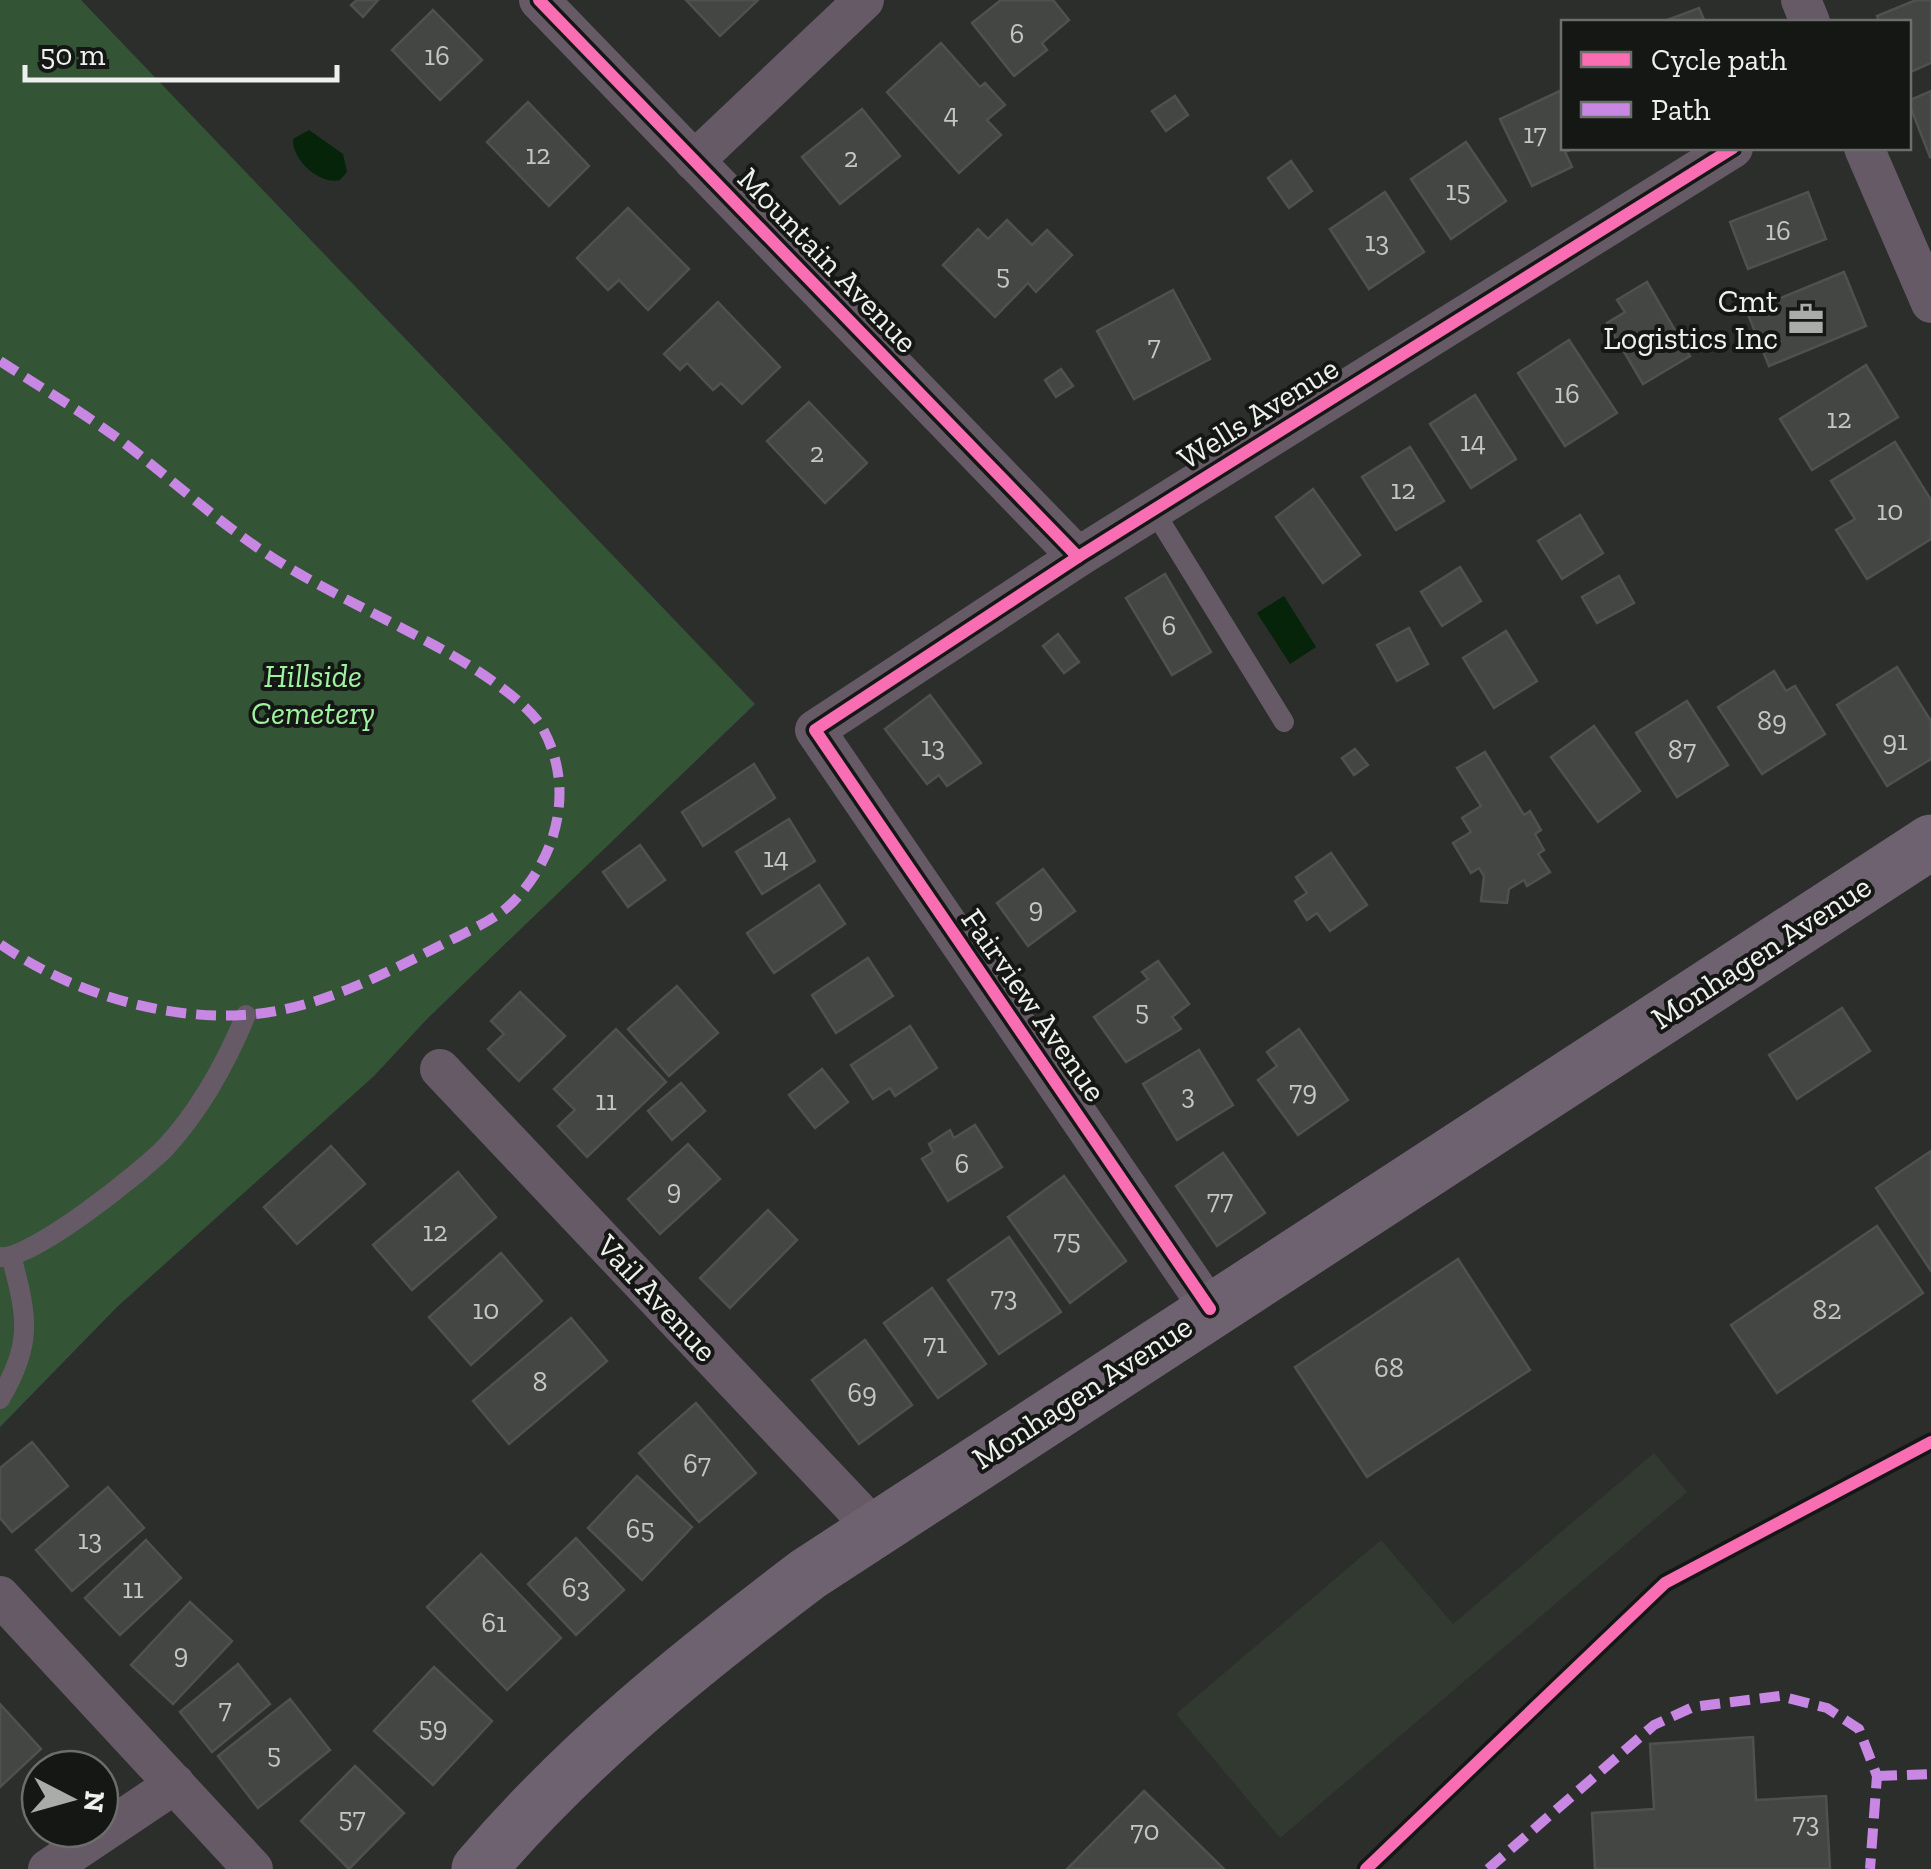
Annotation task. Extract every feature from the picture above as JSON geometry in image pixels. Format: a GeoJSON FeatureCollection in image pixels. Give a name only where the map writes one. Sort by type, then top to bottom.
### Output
{"type":"FeatureCollection","features":[{"type":"Feature","properties":{"kind":"main road","name":"Monhagen Avenue"},"geometry":{"type":"LineString","coordinates":[[479,1869],[531,1808],[673,1676],[874,1528],[1931,842]]}},
{"type":"Feature","properties":{"kind":"street","name":"Mountain Avenue"},"geometry":{"type":"LineString","coordinates":[[539,0],[1078,558]]}},
{"type":"Feature","properties":{"kind":"street"},"geometry":{"type":"LineString","coordinates":[[694,161],[864,0]]}},
{"type":"Feature","properties":{"kind":"street","name":"Wells Avenue"},"geometry":{"type":"LineString","coordinates":[[815,730],[1078,558],[1731,150]]}},
{"type":"Feature","properties":{"kind":"street"},"geometry":{"type":"LineString","coordinates":[[1865,150],[1931,303]]}},
{"type":"Feature","properties":{"kind":"street","name":"Fairview Avenue"},"geometry":{"type":"LineString","coordinates":[[815,730],[1210,1309]]}},
{"type":"Feature","properties":{"kind":"street","name":"Vail Avenue"},"geometry":{"type":"LineString","coordinates":[[440,1069],[874,1528]]}},
{"type":"Feature","properties":{"kind":"street"},"geometry":{"type":"LineString","coordinates":[[0,1596],[253,1869]]}},
{"type":"Feature","properties":{"kind":"street"},"geometry":{"type":"LineString","coordinates":[[48,1869],[175,1784]]}},
{"type":"Feature","properties":{"kind":"lane"},"geometry":{"type":"LineString","coordinates":[[1154,511],[1284,722]]}},
{"type":"Feature","properties":{"kind":"lane"},"geometry":{"type":"LineString","coordinates":[[0,1399],[23,1359],[27,1314],[6,1258],[64,1227],[165,1148],[224,1068],[246,1016]]}},
{"type":"Feature","properties":{"kind":"shaded area"},"geometry":{"type":"Polygon","coordinates":[[[309,130],[343,154],[347,172],[340,180],[316,175],[297,155],[293,139],[309,130]]]}},
{"type":"Feature","properties":{"kind":"shaded area"},"geometry":{"type":"Polygon","coordinates":[[[1284,596],[1316,647],[1290,664],[1257,613],[1284,596]]]}},
{"type":"Feature","properties":{"kind":"shaded area"},"geometry":{"type":"Polygon","coordinates":[[[1654,1453],[1687,1492],[1280,1838],[1176,1714],[1381,1540],[1453,1624],[1654,1453]]]}},
{"type":"Feature","properties":{"kind":"green space","name":"Hillside Cemetery"},"geometry":{"type":"Polygon","coordinates":[[[0,0],[81,0],[755,704],[428,1018],[374,1076],[117,1307],[0,1427],[0,0]]]}},
{"type":"Feature","properties":{"kind":"building"},"geometry":{"type":"Polygon","coordinates":[[[357,0],[378,0],[363,17],[351,5],[357,0]]]}},
{"type":"Feature","properties":{"kind":"building"},"geometry":{"type":"Polygon","coordinates":[[[686,0],[758,0],[720,36],[686,0]]]}},
{"type":"Feature","properties":{"kind":"building"},"geometry":{"type":"Polygon","coordinates":[[[1001,0],[1053,0],[1069,20],[1042,43],[1047,50],[1014,76],[972,23],[1001,0]]]}},
{"type":"Feature","properties":{"kind":"building"},"geometry":{"type":"Polygon","coordinates":[[[1916,0],[1931,0],[1931,63],[1911,72],[1911,20],[1878,20],[1877,16],[1916,0]]]}},
{"type":"Feature","properties":{"kind":"building"},"geometry":{"type":"Polygon","coordinates":[[[1699,8],[1704,20],[1667,20],[1699,8]]]}},
{"type":"Feature","properties":{"kind":"building"},"geometry":{"type":"Polygon","coordinates":[[[433,10],[482,60],[440,100],[392,50],[433,10]]]}},
{"type":"Feature","properties":{"kind":"building"},"geometry":{"type":"Polygon","coordinates":[[[941,43],[980,87],[985,83],[1005,105],[987,120],[1001,135],[959,173],[887,92],[941,43]]]}},
{"type":"Feature","properties":{"kind":"building"},"geometry":{"type":"Polygon","coordinates":[[[1561,90],[1561,150],[1570,150],[1565,152],[1572,167],[1532,186],[1500,119],[1561,90]]]}},
{"type":"Feature","properties":{"kind":"building"},"geometry":{"type":"Polygon","coordinates":[[[1931,91],[1930,157],[1911,109],[1911,100],[1931,91]]]}},
{"type":"Feature","properties":{"kind":"building"},"geometry":{"type":"Polygon","coordinates":[[[1175,96],[1188,115],[1166,131],[1152,111],[1175,96]]]}},
{"type":"Feature","properties":{"kind":"building"},"geometry":{"type":"Polygon","coordinates":[[[528,102],[589,166],[549,206],[487,142],[528,102]]]}},
{"type":"Feature","properties":{"kind":"building"},"geometry":{"type":"Polygon","coordinates":[[[862,109],[900,156],[840,204],[802,157],[862,109]]]}},
{"type":"Feature","properties":{"kind":"building"},"geometry":{"type":"Polygon","coordinates":[[[1466,142],[1506,201],[1451,239],[1411,179],[1466,142]]]}},
{"type":"Feature","properties":{"kind":"building"},"geometry":{"type":"Polygon","coordinates":[[[1291,161],[1312,191],[1289,208],[1268,178],[1291,161]]]}},
{"type":"Feature","properties":{"kind":"building"},"geometry":{"type":"Polygon","coordinates":[[[1385,192],[1424,252],[1369,289],[1330,229],[1385,192]]]}},
{"type":"Feature","properties":{"kind":"building"},"geometry":{"type":"Polygon","coordinates":[[[1808,192],[1826,239],[1748,269],[1730,222],[1808,192]]]}},
{"type":"Feature","properties":{"kind":"building"},"geometry":{"type":"Polygon","coordinates":[[[628,208],[689,269],[648,310],[619,280],[608,290],[577,258],[628,208]]]}},
{"type":"Feature","properties":{"kind":"building"},"geometry":{"type":"Polygon","coordinates":[[[1007,220],[1032,245],[1047,230],[1072,255],[1036,292],[1028,283],[995,317],[943,265],[978,229],[988,239],[1007,220]]]}},
{"type":"Feature","properties":{"kind":"building","name":"Cmt Logistics Inc"},"geometry":{"type":"Polygon","coordinates":[[[1844,272],[1866,326],[1769,366],[1747,312],[1844,272]]]}},
{"type":"Feature","properties":{"kind":"building"},"geometry":{"type":"Polygon","coordinates":[[[1647,282],[1690,356],[1643,384],[1607,323],[1625,312],[1617,300],[1647,282]]]}},
{"type":"Feature","properties":{"kind":"building"},"geometry":{"type":"Polygon","coordinates":[[[1173,290],[1210,359],[1134,399],[1097,331],[1173,290]]]}},
{"type":"Feature","properties":{"kind":"building"},"geometry":{"type":"Polygon","coordinates":[[[718,302],[780,367],[742,404],[721,383],[713,390],[687,363],[680,370],[664,354],[718,302]]]}},
{"type":"Feature","properties":{"kind":"building"},"geometry":{"type":"Polygon","coordinates":[[[1569,340],[1617,413],[1565,446],[1518,373],[1569,340]]]}},
{"type":"Feature","properties":{"kind":"building"},"geometry":{"type":"Polygon","coordinates":[[[1866,365],[1898,417],[1812,470],[1780,419],[1866,365]]]}},
{"type":"Feature","properties":{"kind":"building"},"geometry":{"type":"Polygon","coordinates":[[[1061,369],[1073,386],[1056,397],[1045,380],[1061,369]]]}},
{"type":"Feature","properties":{"kind":"building"},"geometry":{"type":"Polygon","coordinates":[[[1475,395],[1516,459],[1471,488],[1430,424],[1475,395]]]}},
{"type":"Feature","properties":{"kind":"building"},"geometry":{"type":"Polygon","coordinates":[[[809,402],[867,463],[825,503],[767,441],[809,402]]]}},
{"type":"Feature","properties":{"kind":"building"},"geometry":{"type":"Polygon","coordinates":[[[1895,442],[1931,500],[1931,539],[1867,579],[1836,530],[1855,519],[1831,481],[1895,442]]]}},
{"type":"Feature","properties":{"kind":"building"},"geometry":{"type":"Polygon","coordinates":[[[1410,447],[1444,501],[1396,530],[1362,477],[1410,447]]]}},
{"type":"Feature","properties":{"kind":"building"},"geometry":{"type":"Polygon","coordinates":[[[1313,489],[1360,555],[1323,583],[1276,517],[1313,489]]]}},
{"type":"Feature","properties":{"kind":"building"},"geometry":{"type":"Polygon","coordinates":[[[1580,515],[1603,553],[1562,579],[1538,541],[1580,515]]]}},
{"type":"Feature","properties":{"kind":"building"},"geometry":{"type":"Polygon","coordinates":[[[1460,567],[1481,601],[1442,626],[1421,592],[1460,567]]]}},
{"type":"Feature","properties":{"kind":"building"},"geometry":{"type":"Polygon","coordinates":[[[1165,574],[1211,652],[1172,675],[1126,598],[1165,574]]]}},
{"type":"Feature","properties":{"kind":"building"},"geometry":{"type":"Polygon","coordinates":[[[1619,576],[1634,603],[1597,623],[1582,597],[1619,576]]]}},
{"type":"Feature","properties":{"kind":"building"},"geometry":{"type":"Polygon","coordinates":[[[1409,628],[1428,664],[1397,681],[1377,645],[1409,628]]]}},
{"type":"Feature","properties":{"kind":"building"},"geometry":{"type":"Polygon","coordinates":[[[1506,631],[1537,681],[1494,708],[1463,658],[1506,631]]]}},
{"type":"Feature","properties":{"kind":"building"},"geometry":{"type":"Polygon","coordinates":[[[1058,634],[1079,662],[1064,673],[1043,646],[1058,634]]]}},
{"type":"Feature","properties":{"kind":"building"},"geometry":{"type":"Polygon","coordinates":[[[1897,667],[1931,721],[1931,759],[1887,786],[1837,705],[1897,667]]]}},
{"type":"Feature","properties":{"kind":"building"},"geometry":{"type":"Polygon","coordinates":[[[1774,671],[1786,691],[1795,686],[1825,734],[1762,774],[1718,707],[1774,671]]]}},
{"type":"Feature","properties":{"kind":"building"},"geometry":{"type":"Polygon","coordinates":[[[930,695],[981,763],[947,786],[939,775],[927,784],[885,729],[930,695]]]}},
{"type":"Feature","properties":{"kind":"building"},"geometry":{"type":"Polygon","coordinates":[[[1687,701],[1728,765],[1677,797],[1636,733],[1687,701]]]}},
{"type":"Feature","properties":{"kind":"building"},"geometry":{"type":"Polygon","coordinates":[[[1594,726],[1640,791],[1598,822],[1551,757],[1594,726]]]}},
{"type":"Feature","properties":{"kind":"building"},"geometry":{"type":"Polygon","coordinates":[[[1355,749],[1368,765],[1354,775],[1342,758],[1355,749]]]}},
{"type":"Feature","properties":{"kind":"building"},"geometry":{"type":"Polygon","coordinates":[[[1485,752],[1524,815],[1530,811],[1541,830],[1535,834],[1544,850],[1538,854],[1550,872],[1527,886],[1524,880],[1509,889],[1507,903],[1481,901],[1484,876],[1479,868],[1471,873],[1453,843],[1471,832],[1462,818],[1481,806],[1457,768],[1485,752]]]}},
{"type":"Feature","properties":{"kind":"building"},"geometry":{"type":"Polygon","coordinates":[[[754,764],[775,798],[703,846],[682,812],[754,764]]]}},
{"type":"Feature","properties":{"kind":"building"},"geometry":{"type":"Polygon","coordinates":[[[789,819],[815,861],[762,894],[736,852],[789,819]]]}},
{"type":"Feature","properties":{"kind":"building"},"geometry":{"type":"Polygon","coordinates":[[[640,845],[665,880],[628,907],[603,872],[640,845]]]}},
{"type":"Feature","properties":{"kind":"building"},"geometry":{"type":"Polygon","coordinates":[[[1331,853],[1367,905],[1330,931],[1317,913],[1307,920],[1295,901],[1307,893],[1296,877],[1331,853]]]}},
{"type":"Feature","properties":{"kind":"building"},"geometry":{"type":"Polygon","coordinates":[[[1043,869],[1075,911],[1028,946],[997,903],[1043,869]]]}},
{"type":"Feature","properties":{"kind":"building"},"geometry":{"type":"Polygon","coordinates":[[[819,885],[845,924],[774,973],[747,933],[819,885]]]}},
{"type":"Feature","properties":{"kind":"building"},"geometry":{"type":"Polygon","coordinates":[[[868,958],[893,996],[836,1033],[812,995],[868,958]]]}},
{"type":"Feature","properties":{"kind":"building"},"geometry":{"type":"Polygon","coordinates":[[[1158,961],[1189,1004],[1172,1017],[1181,1029],[1126,1062],[1094,1017],[1148,979],[1142,972],[1158,961]]]}},
{"type":"Feature","properties":{"kind":"building"},"geometry":{"type":"Polygon","coordinates":[[[677,986],[718,1033],[669,1076],[628,1029],[677,986]]]}},
{"type":"Feature","properties":{"kind":"building"},"geometry":{"type":"Polygon","coordinates":[[[520,992],[565,1036],[519,1081],[488,1049],[504,1034],[491,1021],[520,992]]]}},
{"type":"Feature","properties":{"kind":"building"},"geometry":{"type":"Polygon","coordinates":[[[1842,1008],[1870,1051],[1797,1099],[1769,1055],[1842,1008]]]}},
{"type":"Feature","properties":{"kind":"building"},"geometry":{"type":"Polygon","coordinates":[[[910,1026],[937,1068],[895,1096],[890,1088],[873,1099],[851,1065],[910,1026]]]}},
{"type":"Feature","properties":{"kind":"building"},"geometry":{"type":"Polygon","coordinates":[[[616,1029],[666,1082],[587,1157],[558,1126],[575,1110],[554,1089],[616,1029]]]}},
{"type":"Feature","properties":{"kind":"building"},"geometry":{"type":"Polygon","coordinates":[[[1299,1029],[1348,1100],[1298,1135],[1258,1080],[1277,1066],[1267,1052],[1299,1029]]]}},
{"type":"Feature","properties":{"kind":"building"},"geometry":{"type":"Polygon","coordinates":[[[1199,1050],[1233,1105],[1177,1140],[1143,1084],[1199,1050]]]}},
{"type":"Feature","properties":{"kind":"building"},"geometry":{"type":"Polygon","coordinates":[[[822,1069],[848,1102],[815,1128],[789,1095],[822,1069]]]}},
{"type":"Feature","properties":{"kind":"building"},"geometry":{"type":"Polygon","coordinates":[[[681,1083],[705,1111],[672,1140],[648,1111],[681,1083]]]}},
{"type":"Feature","properties":{"kind":"building"},"geometry":{"type":"Polygon","coordinates":[[[975,1125],[1002,1167],[948,1201],[922,1159],[933,1152],[929,1144],[950,1130],[954,1138],[975,1125]]]}},
{"type":"Feature","properties":{"kind":"building"},"geometry":{"type":"Polygon","coordinates":[[[688,1144],[720,1179],[660,1234],[628,1199],[688,1144]]]}},
{"type":"Feature","properties":{"kind":"building"},"geometry":{"type":"Polygon","coordinates":[[[331,1146],[365,1184],[297,1244],[264,1207],[331,1146]]]}},
{"type":"Feature","properties":{"kind":"building"},"geometry":{"type":"Polygon","coordinates":[[[1931,1151],[1931,1271],[1876,1188],[1931,1151]]]}},
{"type":"Feature","properties":{"kind":"building"},"geometry":{"type":"Polygon","coordinates":[[[1223,1153],[1265,1213],[1217,1246],[1176,1186],[1223,1153]]]}},
{"type":"Feature","properties":{"kind":"building"},"geometry":{"type":"Polygon","coordinates":[[[458,1172],[496,1217],[412,1290],[373,1245],[458,1172]]]}},
{"type":"Feature","properties":{"kind":"building"},"geometry":{"type":"Polygon","coordinates":[[[1064,1176],[1126,1261],[1070,1303],[1008,1217],[1064,1176]]]}},
{"type":"Feature","properties":{"kind":"building"},"geometry":{"type":"Polygon","coordinates":[[[768,1210],[797,1240],[730,1308],[700,1278],[768,1210]]]}},
{"type":"Feature","properties":{"kind":"building"},"geometry":{"type":"Polygon","coordinates":[[[1877,1226],[1923,1293],[1777,1393],[1731,1325],[1877,1226]]]}},
{"type":"Feature","properties":{"kind":"building"},"geometry":{"type":"Polygon","coordinates":[[[1009,1237],[1061,1312],[999,1354],[948,1280],[1009,1237]]]}},
{"type":"Feature","properties":{"kind":"building"},"geometry":{"type":"Polygon","coordinates":[[[501,1253],[542,1301],[471,1365],[429,1317],[501,1253]]]}},
{"type":"Feature","properties":{"kind":"building"},"geometry":{"type":"Polygon","coordinates":[[[1458,1259],[1530,1370],[1367,1477],[1295,1367],[1458,1259]]]}},
{"type":"Feature","properties":{"kind":"building"},"geometry":{"type":"Polygon","coordinates":[[[932,1288],[986,1364],[938,1398],[884,1323],[932,1288]]]}},
{"type":"Feature","properties":{"kind":"building"},"geometry":{"type":"Polygon","coordinates":[[[571,1318],[607,1361],[509,1444],[473,1401],[571,1318]]]}},
{"type":"Feature","properties":{"kind":"building"},"geometry":{"type":"Polygon","coordinates":[[[865,1340],[912,1405],[859,1444],[812,1380],[865,1340]]]}},
{"type":"Feature","properties":{"kind":"building"},"geometry":{"type":"Polygon","coordinates":[[[696,1403],[756,1473],[699,1522],[639,1453],[696,1403]]]}},
{"type":"Feature","properties":{"kind":"building"},"geometry":{"type":"Polygon","coordinates":[[[32,1442],[68,1486],[12,1532],[0,1518],[0,1468],[32,1442]]]}},
{"type":"Feature","properties":{"kind":"building"},"geometry":{"type":"Polygon","coordinates":[[[637,1476],[692,1527],[642,1580],[588,1528],[637,1476]]]}},
{"type":"Feature","properties":{"kind":"building"},"geometry":{"type":"Polygon","coordinates":[[[108,1487],[144,1528],[72,1591],[36,1550],[108,1487]]]}},
{"type":"Feature","properties":{"kind":"building"},"geometry":{"type":"Polygon","coordinates":[[[576,1538],[624,1590],[576,1635],[528,1584],[576,1538]]]}},
{"type":"Feature","properties":{"kind":"building"},"geometry":{"type":"Polygon","coordinates":[[[146,1540],[181,1578],[120,1635],[85,1598],[146,1540]]]}},
{"type":"Feature","properties":{"kind":"building"},"geometry":{"type":"Polygon","coordinates":[[[481,1554],[561,1638],[507,1690],[427,1607],[481,1554]]]}},
{"type":"Feature","properties":{"kind":"building"},"geometry":{"type":"Polygon","coordinates":[[[190,1602],[232,1641],[173,1704],[131,1665],[190,1602]]]}},
{"type":"Feature","properties":{"kind":"building"},"geometry":{"type":"Polygon","coordinates":[[[238,1664],[270,1704],[212,1752],[180,1712],[238,1664]]]}},
{"type":"Feature","properties":{"kind":"building"},"geometry":{"type":"Polygon","coordinates":[[[434,1667],[492,1721],[433,1785],[374,1731],[434,1667]]]}},
{"type":"Feature","properties":{"kind":"building"},"geometry":{"type":"Polygon","coordinates":[[[290,1699],[330,1750],[258,1808],[218,1756],[290,1699]]]}},
{"type":"Feature","properties":{"kind":"building"},"geometry":{"type":"Polygon","coordinates":[[[0,1704],[41,1749],[20,1749],[20,1768],[0,1787],[0,1704]]]}},
{"type":"Feature","properties":{"kind":"building"},"geometry":{"type":"Polygon","coordinates":[[[1753,1737],[1756,1800],[1826,1796],[1830,1869],[1595,1869],[1592,1813],[1654,1809],[1650,1744],[1753,1737]]]}},
{"type":"Feature","properties":{"kind":"building"},"geometry":{"type":"Polygon","coordinates":[[[355,1766],[404,1813],[349,1869],[301,1821],[355,1766]]]}},
{"type":"Feature","properties":{"kind":"building"},"geometry":{"type":"Polygon","coordinates":[[[1144,1791],[1224,1869],[1067,1869],[1144,1791]]]}},
{"type":"Feature","properties":{"kind":"marked path"},"geometry":{"type":"LineString","coordinates":[[0,361],[120,440],[264,552],[443,650],[508,693],[543,729],[553,751],[559,798],[551,843],[541,864],[529,884],[506,908],[379,976],[299,1006],[243,1015],[180,1013],[148,1007],[55,976],[0,944]]}},
{"type":"Feature","properties":{"kind":"marked path"},"geometry":{"type":"LineString","coordinates":[[1488,1869],[1654,1725],[1693,1707],[1780,1696],[1827,1708],[1859,1729],[1877,1776],[1870,1869]]}},
{"type":"Feature","properties":{"kind":"marked path"},"geometry":{"type":"LineString","coordinates":[[1877,1776],[1931,1774]]}},
{"type":"Feature","properties":{"kind":"cycle path"},"geometry":{"type":"LineString","coordinates":[[539,0],[1078,557]]}},
{"type":"Feature","properties":{"kind":"cycle path"},"geometry":{"type":"LineString","coordinates":[[1210,1309],[815,730],[1078,557],[1730,150]]}},
{"type":"Feature","properties":{"kind":"cycle path"},"geometry":{"type":"LineString","coordinates":[[1366,1869],[1665,1583],[1931,1442]]}},
{"type":"Feature","properties":{"kind":"place","name":"Cmt Logistics Inc"},"geometry":{"type":"Point","coordinates":[1806,319]}}]}
